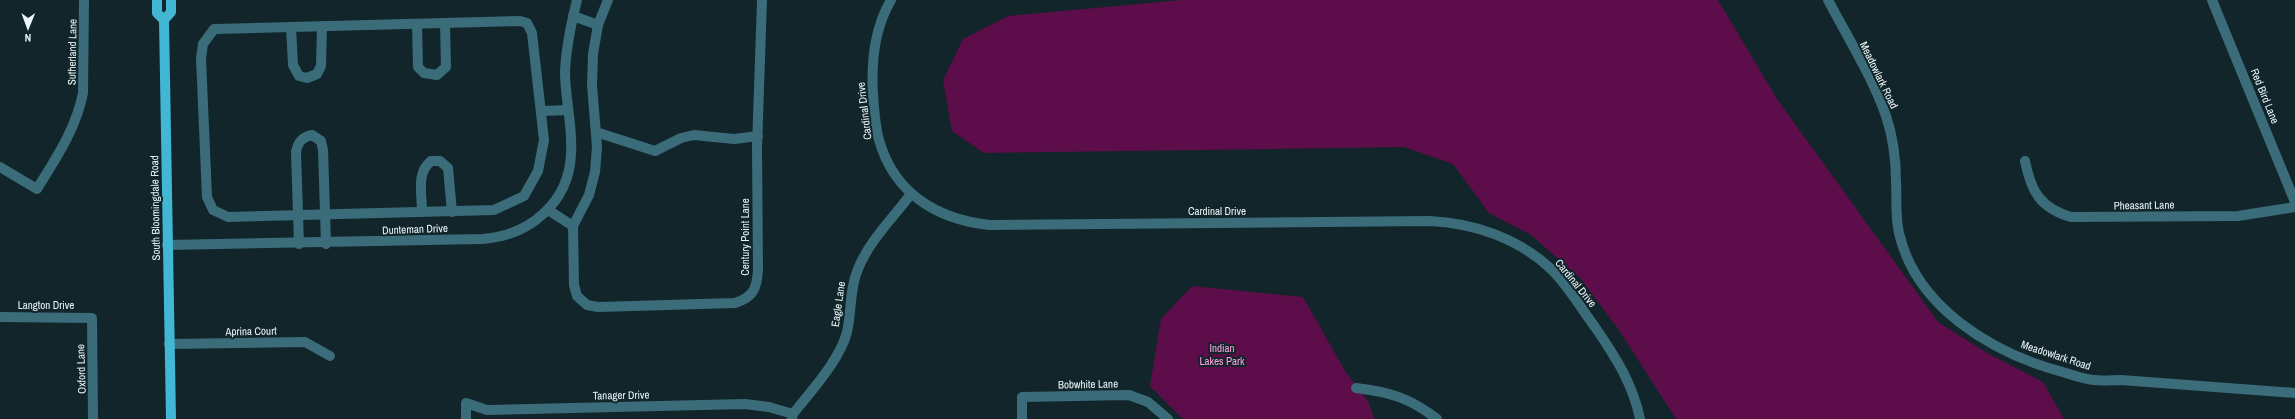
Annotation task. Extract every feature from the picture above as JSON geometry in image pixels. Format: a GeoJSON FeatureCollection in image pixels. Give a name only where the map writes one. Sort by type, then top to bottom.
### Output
{"type":"FeatureCollection","features":[{"type":"Feature","properties":{"kind":"main road","name":"South Bloomingdale Road"},"geometry":{"type":"LineString","coordinates":[[157,0],[157,13],[164,20],[171,419]]}},
{"type":"Feature","properties":{"kind":"main road"},"geometry":{"type":"LineString","coordinates":[[164,20],[171,12],[171,0]]}},
{"type":"Feature","properties":{"kind":"street","name":"Sutherland Lane"},"geometry":{"type":"LineString","coordinates":[[0,167],[37,189],[71,133],[80,107],[85,76],[84,0]]}},
{"type":"Feature","properties":{"kind":"street","name":"Dunteman Drive"},"geometry":{"type":"LineString","coordinates":[[167,245],[326,244],[496,238],[508,235],[532,224],[548,210],[558,196],[568,176],[571,153],[566,71],[569,34],[577,0]]}},
{"type":"Feature","properties":{"kind":"street","name":"Century Point Lane"},"geometry":{"type":"LineString","coordinates":[[608,0],[598,25],[593,54],[592,85],[597,147],[595,172],[589,195],[573,226],[574,285],[577,296],[587,304],[598,307],[735,303],[746,300],[753,291],[757,280],[758,136],[762,0]]}},
{"type":"Feature","properties":{"kind":"street","name":"Cardinal Drive"},"geometry":{"type":"LineString","coordinates":[[891,0],[878,29],[874,46],[872,66],[875,122],[885,157],[891,169],[911,194],[947,217],[969,223],[989,225],[1429,221],[1452,223],[1486,230],[1525,250],[1551,269],[1569,290],[1622,367],[1633,392],[1640,419]]}},
{"type":"Feature","properties":{"kind":"street","name":"Meadowlark Road"},"geometry":{"type":"LineString","coordinates":[[1828,0],[1874,86],[1886,117],[1894,149],[1896,209],[1905,250],[1922,283],[1944,310],[1985,340],[2014,355],[2038,365],[2093,380],[2121,380],[2295,393]]}},
{"type":"Feature","properties":{"kind":"street","name":"Red Bird Lane"},"geometry":{"type":"LineString","coordinates":[[2212,0],[2295,202]]}},
{"type":"Feature","properties":{"kind":"street"},"geometry":{"type":"LineString","coordinates":[[573,16],[598,25]]}},
{"type":"Feature","properties":{"kind":"street"},"geometry":{"type":"LineString","coordinates":[[520,21],[527,23],[532,33],[534,43],[544,140],[538,171],[524,196],[494,210],[452,212],[228,217],[213,210],[207,197],[201,58],[203,44],[214,29],[417,24],[520,21]]}},
{"type":"Feature","properties":{"kind":"street"},"geometry":{"type":"LineString","coordinates":[[417,24],[418,67],[424,74],[438,75],[446,67],[445,23]]}},
{"type":"Feature","properties":{"kind":"street"},"geometry":{"type":"LineString","coordinates":[[291,27],[292,66],[299,76],[307,78],[317,74],[321,66],[322,26]]}},
{"type":"Feature","properties":{"kind":"street"},"geometry":{"type":"LineString","coordinates":[[542,111],[568,110]]}},
{"type":"Feature","properties":{"kind":"street"},"geometry":{"type":"LineString","coordinates":[[596,132],[655,151],[681,138],[694,135],[734,139],[758,136]]}},
{"type":"Feature","properties":{"kind":"street"},"geometry":{"type":"LineString","coordinates":[[299,244],[296,152],[298,142],[312,135],[320,141],[323,150],[326,244]]}},
{"type":"Feature","properties":{"kind":"street"},"geometry":{"type":"LineString","coordinates":[[422,212],[421,174],[424,167],[432,161],[440,161],[448,168],[452,212]]}},
{"type":"Feature","properties":{"kind":"street","name":"Pheasant Lane"},"geometry":{"type":"LineString","coordinates":[[2025,161],[2030,182],[2040,200],[2054,211],[2071,217],[2238,216],[2295,207]]}},
{"type":"Feature","properties":{"kind":"street","name":"Eagle Lane"},"geometry":{"type":"LineString","coordinates":[[793,416],[841,348],[847,330],[850,294],[861,263],[877,237],[911,194]]}},
{"type":"Feature","properties":{"kind":"street"},"geometry":{"type":"LineString","coordinates":[[548,210],[573,226]]}},
{"type":"Feature","properties":{"kind":"street","name":"Langton Drive"},"geometry":{"type":"LineString","coordinates":[[0,317],[92,318]]}},
{"type":"Feature","properties":{"kind":"street","name":"Oxford Lane"},"geometry":{"type":"LineString","coordinates":[[92,318],[93,419]]}},
{"type":"Feature","properties":{"kind":"street","name":"Aprina Court"},"geometry":{"type":"LineString","coordinates":[[169,344],[305,342],[330,356]]}},
{"type":"Feature","properties":{"kind":"street"},"geometry":{"type":"LineString","coordinates":[[1356,388],[1396,395],[1423,408],[1437,419]]}},
{"type":"Feature","properties":{"kind":"street","name":"Bobwhite Lane"},"geometry":{"type":"LineString","coordinates":[[1022,419],[1022,397],[1124,395],[1148,402],[1168,419]]}},
{"type":"Feature","properties":{"kind":"street","name":"Tanager Drive"},"geometry":{"type":"LineString","coordinates":[[466,419],[466,403],[488,410],[745,404],[769,407],[793,416]]}},
{"type":"Feature","properties":{"kind":"green space"},"geometry":{"type":"Polygon","coordinates":[[[1182,0],[1718,0],[1777,99],[1938,322],[1987,353],[2043,382],[2064,419],[1676,419],[1619,330],[1580,278],[1531,235],[1489,213],[1453,164],[1404,147],[984,153],[952,131],[943,80],[963,39],[1008,16],[1182,0]]]}},
{"type":"Feature","properties":{"kind":"green space","name":"Indian Lakes Park"},"geometry":{"type":"Polygon","coordinates":[[[1192,286],[1303,297],[1345,371],[1369,403],[1374,419],[1183,419],[1150,386],[1161,319],[1192,286]]]}}]}
